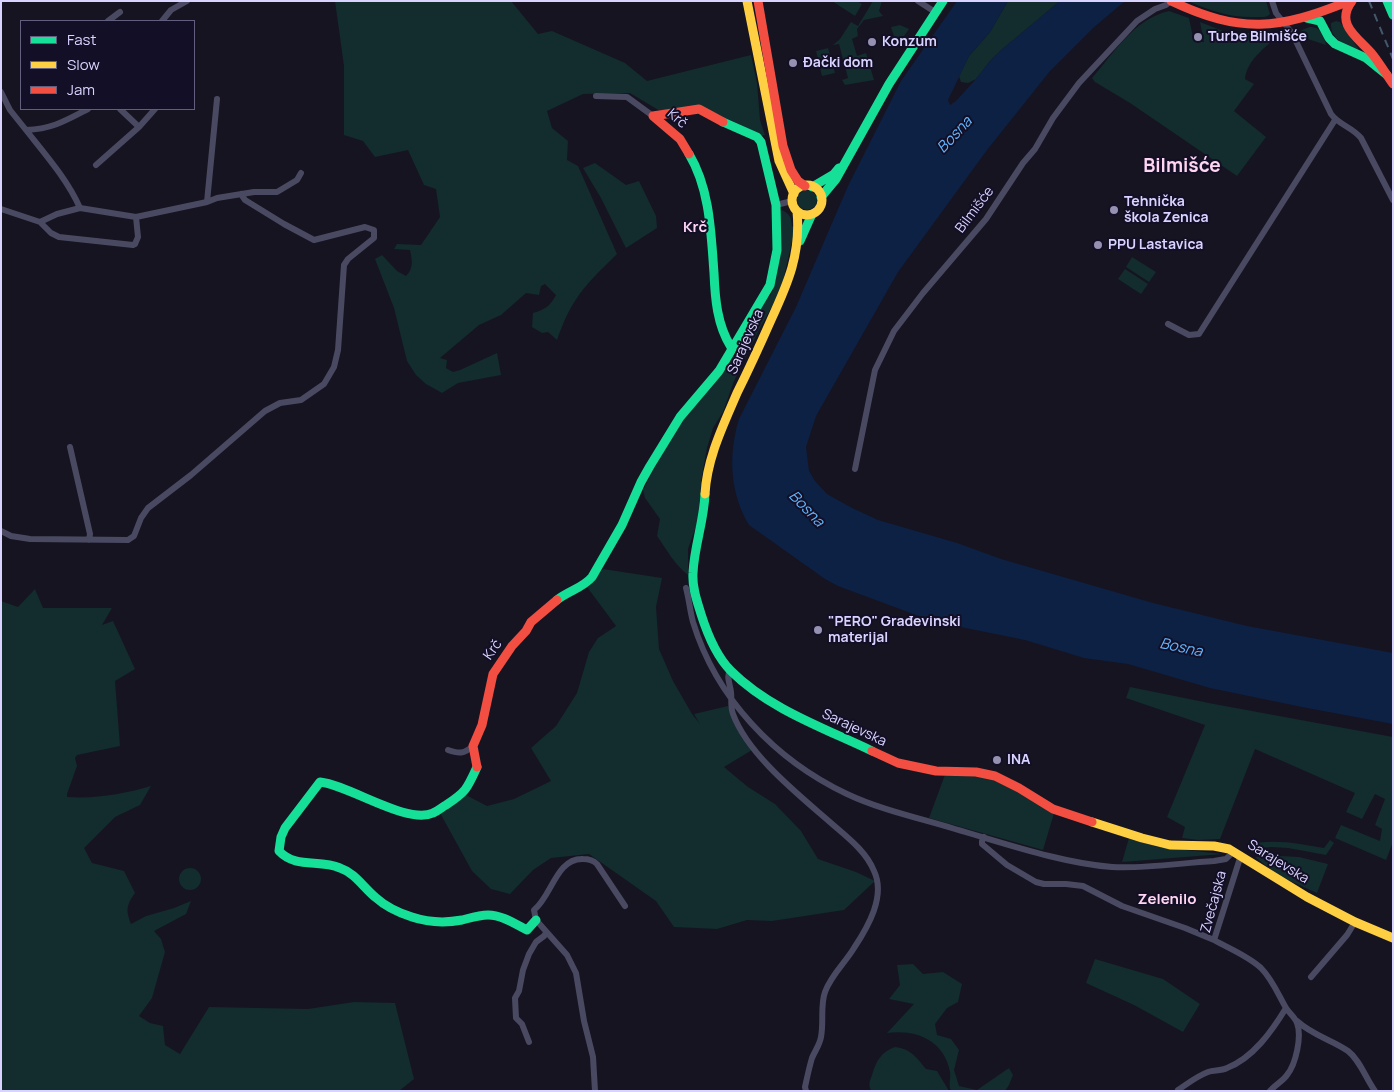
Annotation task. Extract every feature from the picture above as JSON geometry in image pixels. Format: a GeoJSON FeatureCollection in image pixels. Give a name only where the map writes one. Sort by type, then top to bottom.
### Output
{"type":"FeatureCollection","features":[{"type":"Feature","properties":{"kind":"main road"},"geometry":{"type":"LineString","coordinates":[[746,1],[779,161],[797,211],[804,215],[812,214],[820,207],[822,197],[831,186],[889,84],[942,1]]}},
{"type":"Feature","properties":{"kind":"main road"},"geometry":{"type":"LineString","coordinates":[[758,1],[787,160],[798,181],[817,190],[822,197]]}},
{"type":"Feature","properties":{"kind":"main road"},"geometry":{"type":"LineString","coordinates":[[1171,1],[1193,12],[1231,23],[1249,25],[1284,24],[1307,18],[1351,1]]}},
{"type":"Feature","properties":{"kind":"main road"},"geometry":{"type":"LineString","coordinates":[[1351,1],[1344,15],[1348,27],[1373,55],[1393,84]]}},
{"type":"Feature","properties":{"kind":"main road"},"geometry":{"type":"LineString","coordinates":[[1387,1],[1393,15]]}},
{"type":"Feature","properties":{"kind":"main road"},"geometry":{"type":"LineString","coordinates":[[1307,18],[1320,21],[1329,38],[1335,44],[1366,58],[1387,75]]}},
{"type":"Feature","properties":{"kind":"main road","name":"Krč"},"geometry":{"type":"LineString","coordinates":[[536,920],[527,930],[489,915],[457,920],[432,921],[414,918],[392,909],[346,870],[336,866],[291,861],[283,857],[279,851],[280,840],[285,826],[301,808],[314,787],[320,782],[330,783],[413,815],[432,814],[467,789],[477,767],[473,746],[482,725],[493,674],[531,622],[563,594],[587,583],[592,577],[622,525],[636,496],[640,482],[680,417],[719,371],[770,285],[777,250],[776,205],[761,142],[757,137],[739,130],[699,109],[653,116]]}},
{"type":"Feature","properties":{"kind":"main road","name":"Krč"},"geometry":{"type":"LineString","coordinates":[[653,116],[680,139],[693,161],[702,184],[710,225],[716,306],[726,339],[732,347]]}},
{"type":"Feature","properties":{"kind":"main road"},"geometry":{"type":"LineString","coordinates":[[793,198],[799,188],[809,186],[834,174],[845,163]]}},
{"type":"Feature","properties":{"kind":"main road","name":"Sarajevska"},"geometry":{"type":"LineString","coordinates":[[797,211],[799,226],[798,248]]}},
{"type":"Feature","properties":{"kind":"main road","name":"Sarajevska"},"geometry":{"type":"LineString","coordinates":[[812,214],[798,248],[784,292],[710,459],[693,574],[696,599],[704,624],[716,650],[730,670],[754,690],[785,710],[898,763],[936,771],[976,772],[994,776],[1019,788],[1053,809],[1142,838],[1170,845],[1214,846],[1237,853],[1279,881],[1355,922],[1393,938]]}},
{"type":"Feature","properties":{"kind":"street"},"geometry":{"type":"LineString","coordinates":[[163,20],[171,10],[187,1]]}},
{"type":"Feature","properties":{"kind":"street"},"geometry":{"type":"LineString","coordinates":[[918,1],[935,12]]}},
{"type":"Feature","properties":{"kind":"street","name":"Bilmišće"},"geometry":{"type":"LineString","coordinates":[[855,469],[875,370],[894,331],[986,219],[1023,163],[1035,149],[1053,118],[1079,83],[1137,21],[1171,1]]}},
{"type":"Feature","properties":{"kind":"street"},"geometry":{"type":"LineString","coordinates":[[1272,1],[1276,13],[1292,33],[1335,120],[1356,132],[1393,200]]}},
{"type":"Feature","properties":{"kind":"street"},"geometry":{"type":"LineString","coordinates":[[109,20],[120,12]]}},
{"type":"Feature","properties":{"kind":"street"},"geometry":{"type":"LineString","coordinates":[[1,92],[10,110],[56,169],[74,195],[80,208]]}},
{"type":"Feature","properties":{"kind":"street"},"geometry":{"type":"LineString","coordinates":[[596,96],[627,97],[653,116]]}},
{"type":"Feature","properties":{"kind":"street"},"geometry":{"type":"LineString","coordinates":[[207,202],[217,98]]}},
{"type":"Feature","properties":{"kind":"street"},"geometry":{"type":"LineString","coordinates":[[26,130],[45,129],[86,110]]}},
{"type":"Feature","properties":{"kind":"street"},"geometry":{"type":"LineString","coordinates":[[121,110],[139,127]]}},
{"type":"Feature","properties":{"kind":"street"},"geometry":{"type":"LineString","coordinates":[[96,165],[139,127],[154,110]]}},
{"type":"Feature","properties":{"kind":"street"},"geometry":{"type":"LineString","coordinates":[[1168,324],[1189,335],[1199,334],[1335,120]]}},
{"type":"Feature","properties":{"kind":"street"},"geometry":{"type":"LineString","coordinates":[[40,222],[57,214],[80,208],[136,217],[218,198],[241,194],[277,192],[297,180],[301,173]]}},
{"type":"Feature","properties":{"kind":"street"},"geometry":{"type":"LineString","coordinates":[[1,532],[11,536],[30,539],[128,540],[134,536],[141,518],[148,508],[265,411],[280,403],[301,400],[324,384],[334,367],[339,343],[344,265],[348,259],[374,238],[374,230],[366,228],[314,240],[245,200],[241,194]]}},
{"type":"Feature","properties":{"kind":"street"},"geometry":{"type":"LineString","coordinates":[[776,205],[793,198]]}},
{"type":"Feature","properties":{"kind":"street"},"geometry":{"type":"LineString","coordinates":[[1,209],[40,222],[51,233],[59,236],[133,245],[138,237],[136,217]]}},
{"type":"Feature","properties":{"kind":"street"},"geometry":{"type":"LineString","coordinates":[[70,448],[90,534],[89,540]]}},
{"type":"Feature","properties":{"kind":"street"},"geometry":{"type":"LineString","coordinates":[[686,588],[693,621],[704,651],[731,700],[751,724],[780,752],[805,771],[849,795],[896,812],[984,837],[982,844],[995,856],[1036,882],[1083,886],[1122,906],[1214,940]]}},
{"type":"Feature","properties":{"kind":"street"},"geometry":{"type":"LineString","coordinates":[[730,670],[728,678],[731,707],[734,716],[753,748],[785,782],[850,838],[870,863],[877,880],[877,900],[863,933],[854,949],[828,984],[824,995],[821,1037],[812,1059],[805,1088],[806,1091]]}},
{"type":"Feature","properties":{"kind":"street"},"geometry":{"type":"LineString","coordinates":[[448,750],[458,754],[467,751],[473,746]]}},
{"type":"Feature","properties":{"kind":"street","name":"Zvečajska"},"geometry":{"type":"LineString","coordinates":[[984,837],[1063,859],[1110,867],[1226,859],[1237,853]]}},
{"type":"Feature","properties":{"kind":"street","name":"Zvečajska"},"geometry":{"type":"LineString","coordinates":[[1237,853],[1214,940],[1237,952],[1260,968],[1269,979],[1286,1008],[1297,1021],[1327,1041],[1348,1051],[1354,1057],[1375,1091]]}},
{"type":"Feature","properties":{"kind":"street"},"geometry":{"type":"LineString","coordinates":[[595,1091],[593,1057],[584,1021],[576,973],[567,955],[536,920],[534,910],[545,898],[554,880],[565,866],[574,859],[593,860],[625,906]]}},
{"type":"Feature","properties":{"kind":"street"},"geometry":{"type":"LineString","coordinates":[[1311,977],[1347,935],[1355,922]]}},
{"type":"Feature","properties":{"kind":"street"},"geometry":{"type":"LineString","coordinates":[[529,1042],[522,1024],[516,1018],[515,998],[522,983],[523,970],[529,954],[536,942],[546,932]]}},
{"type":"Feature","properties":{"kind":"street"},"geometry":{"type":"LineString","coordinates":[[1178,1090],[1208,1072],[1225,1069],[1238,1063],[1256,1047],[1277,1023],[1286,1008]]}},
{"type":"Feature","properties":{"kind":"street"},"geometry":{"type":"LineString","coordinates":[[1270,1091],[1288,1074],[1299,1044],[1300,1033],[1297,1021]]}},
{"type":"Feature","properties":{"kind":"green space"},"geometry":{"type":"Polygon","coordinates":[[[335,1],[511,1],[538,34],[552,31],[625,63],[647,81],[751,55],[757,83],[760,120],[765,135],[760,136],[699,107],[660,111],[630,93],[583,94],[547,111],[552,128],[568,141],[567,160],[578,166],[617,254],[594,276],[579,294],[567,315],[557,340],[548,332],[542,333],[532,327],[533,313],[547,307],[556,295],[545,284],[541,286],[539,295],[526,293],[501,315],[479,325],[440,358],[447,360],[446,368],[453,372],[497,353],[501,375],[458,383],[442,393],[426,384],[416,375],[407,361],[394,308],[375,259],[382,255],[397,271],[406,276],[409,273],[412,261],[410,250],[394,249],[397,244],[421,245],[440,217],[436,189],[424,185],[408,150],[375,157],[363,141],[344,135],[344,66],[335,1]]]}},
{"type":"Feature","properties":{"kind":"green space"},"geometry":{"type":"Polygon","coordinates":[[[832,1],[857,1],[862,4],[855,16],[832,1]]]}},
{"type":"Feature","properties":{"kind":"green space"},"geometry":{"type":"Polygon","coordinates":[[[873,1],[882,1],[879,11],[883,16],[864,20],[857,29],[858,36],[852,39],[857,56],[866,53],[874,80],[845,85],[842,80],[848,78],[839,44],[833,45],[840,39],[851,22],[858,26],[873,1]]]}},
{"type":"Feature","properties":{"kind":"green space"},"geometry":{"type":"Polygon","coordinates":[[[1008,1],[1060,1],[1000,51],[976,79],[968,83],[961,82],[959,76],[969,56],[990,32],[1008,1]]]}},
{"type":"Feature","properties":{"kind":"green space"},"geometry":{"type":"Polygon","coordinates":[[[1188,1],[1266,1],[1270,14],[1262,17],[1230,15],[1213,11],[1188,1]]]}},
{"type":"Feature","properties":{"kind":"green space"},"geometry":{"type":"Polygon","coordinates":[[[1169,11],[1189,18],[1194,42],[1204,42],[1200,22],[1223,31],[1249,33],[1283,32],[1259,53],[1250,65],[1245,79],[1254,84],[1234,111],[1266,137],[1237,176],[1130,103],[1095,82],[1092,78],[1135,29],[1145,21],[1169,11]]]}},
{"type":"Feature","properties":{"kind":"green space"},"geometry":{"type":"Polygon","coordinates":[[[1340,22],[1359,50],[1344,44],[1336,38],[1331,29],[1331,23],[1340,22]]]}},
{"type":"Feature","properties":{"kind":"green space"},"geometry":{"type":"Polygon","coordinates":[[[900,25],[909,29],[904,36],[895,39],[891,27],[900,25]]]}},
{"type":"Feature","properties":{"kind":"green space"},"geometry":{"type":"Polygon","coordinates":[[[1310,27],[1319,30],[1323,35],[1326,45],[1299,36],[1301,31],[1310,27]]]}},
{"type":"Feature","properties":{"kind":"green space"},"geometry":{"type":"Polygon","coordinates":[[[828,48],[835,73],[822,76],[816,51],[828,48]]]}},
{"type":"Feature","properties":{"kind":"green space"},"geometry":{"type":"Polygon","coordinates":[[[595,163],[626,185],[639,181],[656,216],[657,228],[626,248],[601,198],[583,168],[595,163]]]}},
{"type":"Feature","properties":{"kind":"green space"},"geometry":{"type":"Polygon","coordinates":[[[803,190],[811,190],[817,196],[817,204],[811,210],[803,210],[797,204],[797,196],[803,190]]]}},
{"type":"Feature","properties":{"kind":"green space"},"geometry":{"type":"Polygon","coordinates":[[[782,210],[791,218],[792,226],[795,228],[783,281],[774,303],[734,381],[723,412],[713,428],[701,481],[700,515],[688,549],[688,575],[675,562],[657,536],[660,519],[645,498],[643,490],[673,433],[765,299],[771,295],[777,274],[780,211],[782,210]]]}},
{"type":"Feature","properties":{"kind":"green space"},"geometry":{"type":"Polygon","coordinates":[[[1132,257],[1156,272],[1149,282],[1126,267],[1132,257]]]}},
{"type":"Feature","properties":{"kind":"green space"},"geometry":{"type":"Polygon","coordinates":[[[1125,269],[1148,284],[1141,294],[1118,279],[1125,269]]]}},
{"type":"Feature","properties":{"kind":"green space"},"geometry":{"type":"Polygon","coordinates":[[[603,569],[662,578],[656,607],[659,649],[673,681],[700,724],[694,714],[728,706],[752,750],[724,767],[748,787],[775,804],[801,831],[818,859],[856,872],[875,881],[844,910],[772,921],[747,920],[717,929],[674,927],[656,901],[589,854],[551,858],[533,870],[510,894],[491,889],[472,871],[440,813],[466,795],[487,806],[514,799],[551,781],[531,748],[556,726],[577,693],[589,652],[598,638],[616,626],[587,587],[603,569]]]}},
{"type":"Feature","properties":{"kind":"green space"},"geometry":{"type":"Polygon","coordinates":[[[35,589],[43,608],[112,608],[102,625],[113,621],[135,669],[115,681],[120,746],[77,755],[75,758],[77,766],[67,797],[110,795],[151,786],[140,805],[115,817],[84,848],[92,863],[124,871],[135,893],[128,908],[131,924],[146,916],[191,901],[186,914],[154,931],[161,939],[165,952],[152,998],[139,1016],[150,1023],[163,1026],[165,1045],[180,1054],[209,1007],[308,1009],[354,1002],[395,1003],[414,1079],[399,1091],[1,1091],[1,601],[18,607],[35,589]]]}},
{"type":"Feature","properties":{"kind":"green space"},"geometry":{"type":"Polygon","coordinates":[[[1130,687],[1393,737],[1393,842],[1386,860],[1335,838],[1341,825],[1380,841],[1382,829],[1375,825],[1385,799],[1375,794],[1362,819],[1346,812],[1355,793],[1255,749],[1220,839],[1198,840],[1182,838],[1185,827],[1167,817],[1205,725],[1126,698],[1130,687]]]}},
{"type":"Feature","properties":{"kind":"green space"},"geometry":{"type":"Polygon","coordinates":[[[946,772],[989,778],[1055,810],[1043,850],[929,818],[946,772]]]}},
{"type":"Feature","properties":{"kind":"green space"},"geometry":{"type":"Polygon","coordinates":[[[1129,838],[1158,847],[1223,854],[1122,862],[1129,838]]]}},
{"type":"Feature","properties":{"kind":"green space"},"geometry":{"type":"Polygon","coordinates":[[[1330,840],[1334,843],[1326,855],[1288,848],[1250,849],[1248,844],[1280,842],[1324,848],[1330,840]]]}},
{"type":"Feature","properties":{"kind":"green space"},"geometry":{"type":"Polygon","coordinates":[[[1255,857],[1299,857],[1328,864],[1317,893],[1279,876],[1255,857]]]}},
{"type":"Feature","properties":{"kind":"green space"},"geometry":{"type":"Polygon","coordinates":[[[190,868],[198,871],[201,879],[198,887],[190,890],[182,887],[179,879],[182,871],[190,868]]]}},
{"type":"Feature","properties":{"kind":"green space"},"geometry":{"type":"Polygon","coordinates":[[[1095,959],[1163,979],[1200,1004],[1183,1032],[1134,1005],[1086,983],[1095,959]]]}},
{"type":"Feature","properties":{"kind":"green space"},"geometry":{"type":"Polygon","coordinates":[[[913,964],[923,974],[943,972],[962,984],[958,1002],[947,1008],[935,1024],[937,1035],[951,1039],[959,1050],[954,1070],[959,1086],[977,1090],[1009,1068],[1013,1075],[1005,1091],[951,1091],[950,1072],[947,1061],[935,1045],[918,1035],[898,1032],[887,1033],[914,1004],[889,999],[900,985],[897,965],[913,964]]]}},
{"type":"Feature","properties":{"kind":"green space"},"geometry":{"type":"Polygon","coordinates":[[[895,1047],[909,1052],[926,1069],[937,1071],[949,1091],[871,1091],[870,1083],[877,1061],[883,1054],[895,1047]]]}},
{"type":"Feature","properties":{"kind":"water","name":"Bosna"},"geometry":{"type":"Polygon","coordinates":[[[957,1],[1008,1],[990,32],[969,56],[948,100],[950,105],[956,101],[1000,51],[1060,1],[1125,1],[1093,28],[1050,71],[987,150],[898,272],[816,416],[806,447],[809,471],[815,481],[827,494],[878,520],[957,543],[1001,559],[1153,603],[1247,626],[1393,653],[1393,724],[1210,688],[1128,664],[1084,658],[1025,640],[956,626],[916,615],[838,586],[825,579],[749,525],[738,500],[733,473],[733,446],[739,419],[796,307],[848,186],[901,81],[957,1]]]}},
{"type":"Feature","properties":{"kind":"railway"},"geometry":{"type":"LineString","coordinates":[[1369,1],[1393,59]]}},
{"type":"Feature","properties":{"kind":"traffic: fast"},"geometry":{"type":"LineString","coordinates":[[821,197],[836,179],[889,84],[943,1]]}},
{"type":"Feature","properties":{"kind":"traffic: fast"},"geometry":{"type":"LineString","coordinates":[[1387,1],[1393,15]]}},
{"type":"Feature","properties":{"kind":"traffic: fast"},"geometry":{"type":"LineString","coordinates":[[1307,18],[1320,21],[1329,38],[1335,44],[1366,58],[1387,75]]}},
{"type":"Feature","properties":{"kind":"traffic: fast"},"geometry":{"type":"LineString","coordinates":[[557,600],[592,577],[622,525],[650,466],[680,417],[719,371],[770,285],[777,250],[776,205],[761,142],[757,137],[723,122]]}},
{"type":"Feature","properties":{"kind":"traffic: fast"},"geometry":{"type":"LineString","coordinates":[[689,154],[696,168],[705,196],[718,311],[726,339],[731,347]]}},
{"type":"Feature","properties":{"kind":"traffic: fast"},"geometry":{"type":"LineString","coordinates":[[812,187],[834,174],[839,168]]}},
{"type":"Feature","properties":{"kind":"traffic: fast"},"geometry":{"type":"LineString","coordinates":[[800,241],[812,214]]}},
{"type":"Feature","properties":{"kind":"traffic: fast"},"geometry":{"type":"LineString","coordinates":[[705,494],[695,553],[693,583],[706,629],[721,658],[731,671],[762,696],[798,717],[872,751]]}},
{"type":"Feature","properties":{"kind":"traffic: fast"},"geometry":{"type":"LineString","coordinates":[[477,767],[468,785],[458,797],[435,812],[422,815],[408,814],[320,782],[285,828],[281,837],[279,851],[293,860],[332,865],[345,870],[383,903],[418,919],[450,922],[493,915],[527,930],[536,920]]}},
{"type":"Feature","properties":{"kind":"traffic: slow"},"geometry":{"type":"LineString","coordinates":[[747,1],[779,161],[794,194]]}},
{"type":"Feature","properties":{"kind":"traffic: slow"},"geometry":{"type":"LineString","coordinates":[[807,185],[817,190],[822,200],[817,210],[807,215],[797,210],[792,200],[797,190],[807,185]]}},
{"type":"Feature","properties":{"kind":"traffic: slow"},"geometry":{"type":"LineString","coordinates":[[705,494],[712,455],[721,430],[788,281],[797,241],[797,211]]}},
{"type":"Feature","properties":{"kind":"traffic: slow"},"geometry":{"type":"LineString","coordinates":[[1092,822],[1170,845],[1214,846],[1229,849],[1307,897],[1355,922],[1393,938]]}},
{"type":"Feature","properties":{"kind":"traffic: jam"},"geometry":{"type":"LineString","coordinates":[[758,1],[783,146],[791,170],[798,181],[805,186]]}},
{"type":"Feature","properties":{"kind":"traffic: jam"},"geometry":{"type":"LineString","coordinates":[[1171,1],[1218,19],[1260,24],[1301,18],[1349,1]]}},
{"type":"Feature","properties":{"kind":"traffic: jam"},"geometry":{"type":"LineString","coordinates":[[1352,1],[1347,10],[1346,17],[1350,31],[1373,55],[1393,84]]}},
{"type":"Feature","properties":{"kind":"traffic: jam"},"geometry":{"type":"LineString","coordinates":[[689,154],[680,139],[653,116],[699,109],[723,122]]}},
{"type":"Feature","properties":{"kind":"traffic: jam"},"geometry":{"type":"LineString","coordinates":[[477,767],[473,746],[482,725],[493,674],[531,622],[557,600]]}},
{"type":"Feature","properties":{"kind":"traffic: jam"},"geometry":{"type":"LineString","coordinates":[[872,751],[898,763],[936,771],[976,772],[995,776],[1053,809],[1092,822]]}},
{"type":"Feature","properties":{"kind":"place","name":"Turbe Bilmišće"},"geometry":{"type":"Point","coordinates":[1198,37]}},
{"type":"Feature","properties":{"kind":"place","name":"Konzum"},"geometry":{"type":"Point","coordinates":[872,42]}},
{"type":"Feature","properties":{"kind":"place","name":"Đački dom"},"geometry":{"type":"Point","coordinates":[793,63]}},
{"type":"Feature","properties":{"kind":"place","name":"Tehnička škola Zenica"},"geometry":{"type":"Point","coordinates":[1114,210]}},
{"type":"Feature","properties":{"kind":"place","name":"PPU Lastavica"},"geometry":{"type":"Point","coordinates":[1098,245]}},
{"type":"Feature","properties":{"kind":"place","name":"\"PERO\" Građevinski materijal"},"geometry":{"type":"Point","coordinates":[818,630]}},
{"type":"Feature","properties":{"kind":"place","name":"INA"},"geometry":{"type":"Point","coordinates":[997,760]}},
{"type":"Feature","properties":{"kind":"district","name":"Bilmišće"},"geometry":{"type":"Point","coordinates":[1182,167]}},
{"type":"Feature","properties":{"kind":"district","name":"Krč"},"geometry":{"type":"Point","coordinates":[695,228]}},
{"type":"Feature","properties":{"kind":"district","name":"Zelenilo"},"geometry":{"type":"Point","coordinates":[1167,900]}}]}
